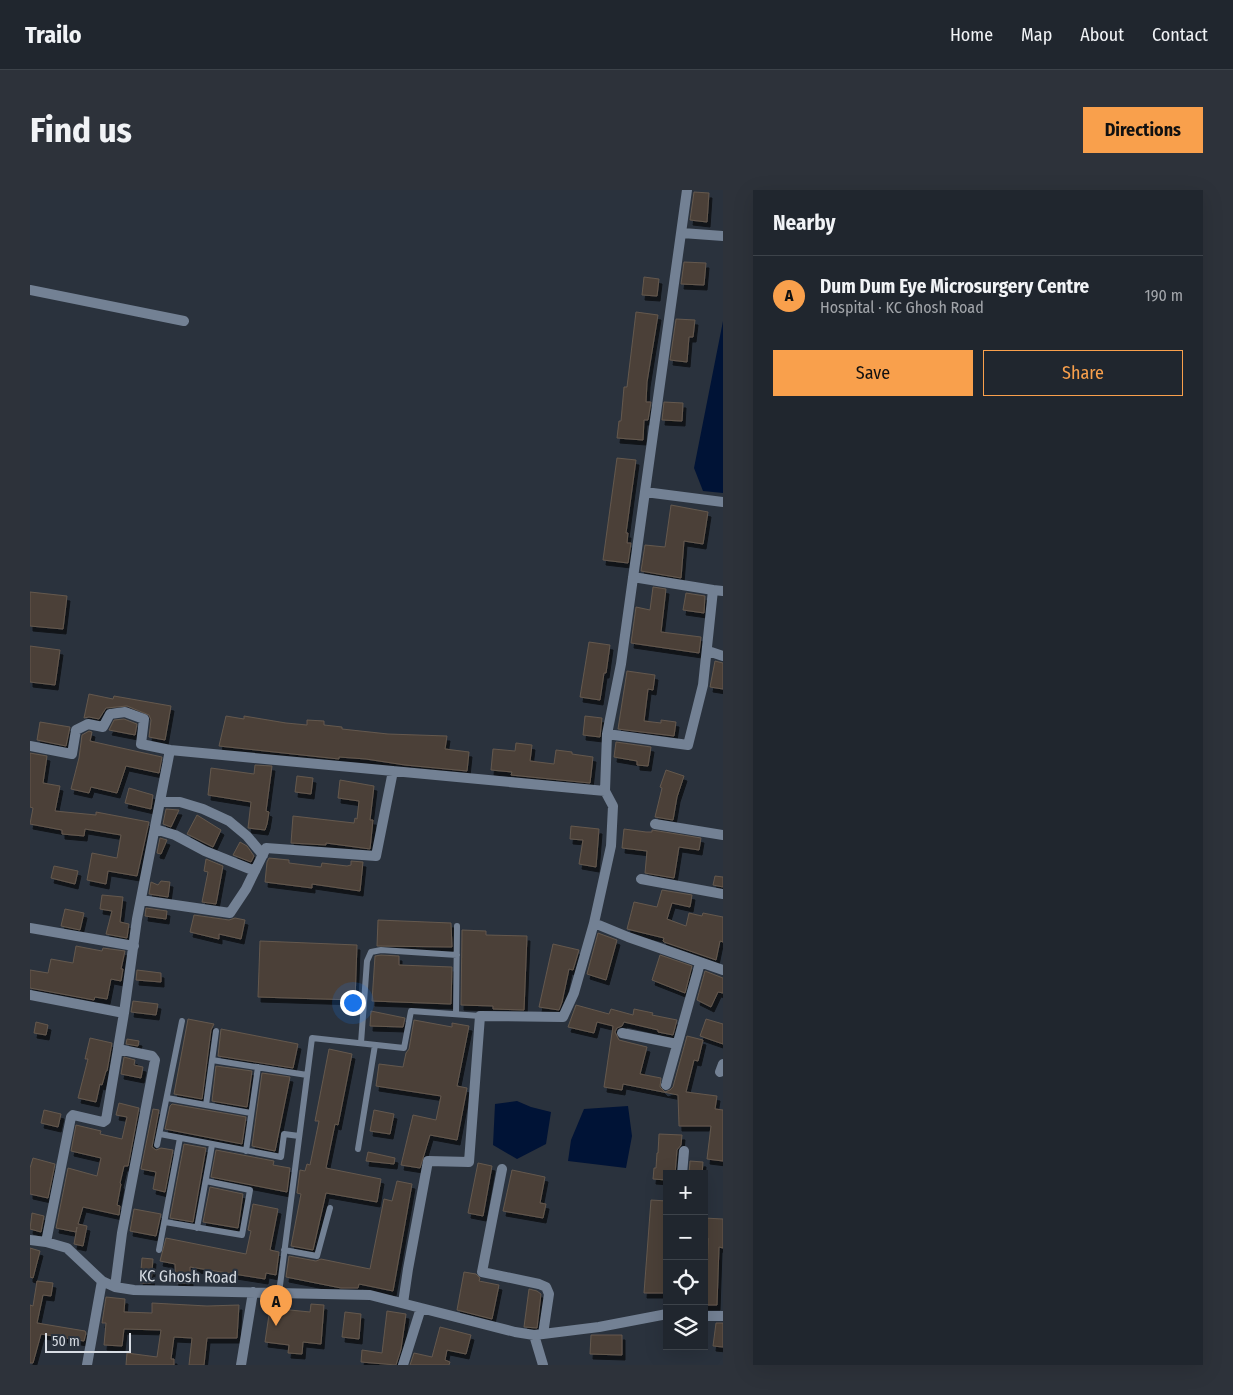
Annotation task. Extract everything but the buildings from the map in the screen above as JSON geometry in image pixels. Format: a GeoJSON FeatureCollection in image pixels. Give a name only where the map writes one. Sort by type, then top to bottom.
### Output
{"type":"FeatureCollection","features":[{"type":"Feature","properties":{"kind":"street"},"geometry":{"type":"LineString","coordinates":[[403,1303],[428,1160],[469,1162],[480,1016],[563,1017],[574,992],[594,923],[612,846],[613,806],[606,791],[607,734],[621,664],[687,190]]}},
{"type":"Feature","properties":{"kind":"street"},"geometry":{"type":"LineString","coordinates":[[682,234],[723,236]]}},
{"type":"Feature","properties":{"kind":"street"},"geometry":{"type":"LineString","coordinates":[[30,290],[184,320]]}},
{"type":"Feature","properties":{"kind":"street"},"geometry":{"type":"LineString","coordinates":[[646,492],[723,502]]}},
{"type":"Feature","properties":{"kind":"street"},"geometry":{"type":"LineString","coordinates":[[607,734],[688,745],[703,685],[718,591],[633,578]]}},
{"type":"Feature","properties":{"kind":"street"},"geometry":{"type":"LineString","coordinates":[[708,651],[723,656]]}},
{"type":"Feature","properties":{"kind":"street"},"geometry":{"type":"LineString","coordinates":[[30,746],[72,754],[76,730],[88,724],[103,727],[110,714],[125,712],[144,719],[141,744],[170,750],[606,791]]}},
{"type":"Feature","properties":{"kind":"street"},"geometry":{"type":"LineString","coordinates":[[46,1242],[71,1117],[73,1115],[105,1121],[141,900],[170,750]]}},
{"type":"Feature","properties":{"kind":"street"},"geometry":{"type":"LineString","coordinates":[[141,900],[230,914],[246,890],[266,848],[376,856],[393,771]]}},
{"type":"Feature","properties":{"kind":"street"},"geometry":{"type":"LineString","coordinates":[[160,802],[180,802],[203,809],[229,822],[247,836],[263,854]]}},
{"type":"Feature","properties":{"kind":"street"},"geometry":{"type":"LineString","coordinates":[[655,824],[723,835]]}},
{"type":"Feature","properties":{"kind":"street"},"geometry":{"type":"LineString","coordinates":[[155,829],[175,835],[205,851],[255,871]]}},
{"type":"Feature","properties":{"kind":"street"},"geometry":{"type":"LineString","coordinates":[[641,879],[723,894]]}},
{"type":"Feature","properties":{"kind":"street"},"geometry":{"type":"LineString","coordinates":[[594,923],[628,937],[723,970]]}},
{"type":"Feature","properties":{"kind":"street"},"geometry":{"type":"LineString","coordinates":[[30,928],[134,946]]}},
{"type":"Feature","properties":{"kind":"street"},"geometry":{"type":"LineString","coordinates":[[666,1085],[700,962]]}},
{"type":"Feature","properties":{"kind":"street"},"geometry":{"type":"LineString","coordinates":[[30,995],[124,1013]]}},
{"type":"Feature","properties":{"kind":"street"},"geometry":{"type":"LineString","coordinates":[[622,1033],[677,1044]]}},
{"type":"Feature","properties":{"kind":"street"},"geometry":{"type":"LineString","coordinates":[[115,1287],[122,1234],[155,1060],[152,1056],[118,1049]]}},
{"type":"Feature","properties":{"kind":"street"},"geometry":{"type":"LineString","coordinates":[[682,1170],[684,1151]]}},
{"type":"Feature","properties":{"kind":"street"},"geometry":{"type":"LineString","coordinates":[[502,1169],[482,1272],[546,1287],[549,1294],[539,1334],[543,1365]]}},
{"type":"Feature","properties":{"kind":"street","name":"KC Ghosh Road"},"geometry":{"type":"LineString","coordinates":[[30,1240],[46,1242],[66,1248],[102,1281],[115,1287],[134,1290],[370,1295],[515,1332],[539,1334],[608,1325],[663,1315]]}},
{"type":"Feature","properties":{"kind":"street"},"geometry":{"type":"LineString","coordinates":[[87,1365],[102,1281]]}},
{"type":"Feature","properties":{"kind":"street"},"geometry":{"type":"LineString","coordinates":[[241,1365],[253,1292]]}},
{"type":"Feature","properties":{"kind":"street"},"geometry":{"type":"LineString","coordinates":[[403,1365],[421,1308]]}},
{"type":"Feature","properties":{"kind":"street"},"geometry":{"type":"LineString","coordinates":[[708,1316],[723,1316]]}},
{"type":"Feature","properties":{"kind":"lane"},"geometry":{"type":"LineString","coordinates":[[456,1014],[457,926]]}},
{"type":"Feature","properties":{"kind":"lane"},"geometry":{"type":"LineString","coordinates":[[361,1043],[367,961],[371,952],[380,950],[457,955]]}},
{"type":"Feature","properties":{"kind":"lane"},"geometry":{"type":"LineString","coordinates":[[279,1293],[312,1038],[404,1048],[411,1011],[480,1016]]}},
{"type":"Feature","properties":{"kind":"lane"},"geometry":{"type":"LineString","coordinates":[[157,1145],[182,1021]]}},
{"type":"Feature","properties":{"kind":"lane"},"geometry":{"type":"LineString","coordinates":[[206,1105],[216,1031]]}},
{"type":"Feature","properties":{"kind":"lane"},"geometry":{"type":"LineString","coordinates":[[358,1149],[375,1045]]}},
{"type":"Feature","properties":{"kind":"lane"},"geometry":{"type":"LineString","coordinates":[[212,1060],[307,1075]]}},
{"type":"Feature","properties":{"kind":"lane"},"geometry":{"type":"LineString","coordinates":[[246,1151],[258,1067]]}},
{"type":"Feature","properties":{"kind":"lane"},"geometry":{"type":"LineString","coordinates":[[167,1098],[251,1113]]}},
{"type":"Feature","properties":{"kind":"lane"},"geometry":{"type":"LineString","coordinates":[[160,1134],[281,1157],[284,1134],[299,1136]]}},
{"type":"Feature","properties":{"kind":"lane"},"geometry":{"type":"LineString","coordinates":[[159,1250],[180,1138]]}},
{"type":"Feature","properties":{"kind":"lane"},"geometry":{"type":"LineString","coordinates":[[198,1228],[212,1145]]}},
{"type":"Feature","properties":{"kind":"lane"},"geometry":{"type":"LineString","coordinates":[[165,1222],[242,1235],[250,1190],[206,1181]]}},
{"type":"Feature","properties":{"kind":"lane"},"geometry":{"type":"LineString","coordinates":[[284,1250],[318,1256],[330,1208]]}},
{"type":"Feature","properties":{"kind":"water"},"geometry":{"type":"Polygon","coordinates":[[[723,321],[723,493],[703,491],[694,468],[723,321]]]}},
{"type":"Feature","properties":{"kind":"water"},"geometry":{"type":"Polygon","coordinates":[[[517,1101],[551,1112],[546,1144],[517,1159],[493,1145],[495,1104],[517,1101]]]}},
{"type":"Feature","properties":{"kind":"water"},"geometry":{"type":"Polygon","coordinates":[[[628,1106],[632,1136],[626,1168],[568,1161],[571,1140],[584,1109],[628,1106]]]}},
{"type":"Feature","properties":{"kind":"place","name":"Dum Dum Eye Microsurgery Centre"},"geometry":{"type":"Point","coordinates":[276,1326]}}]}
